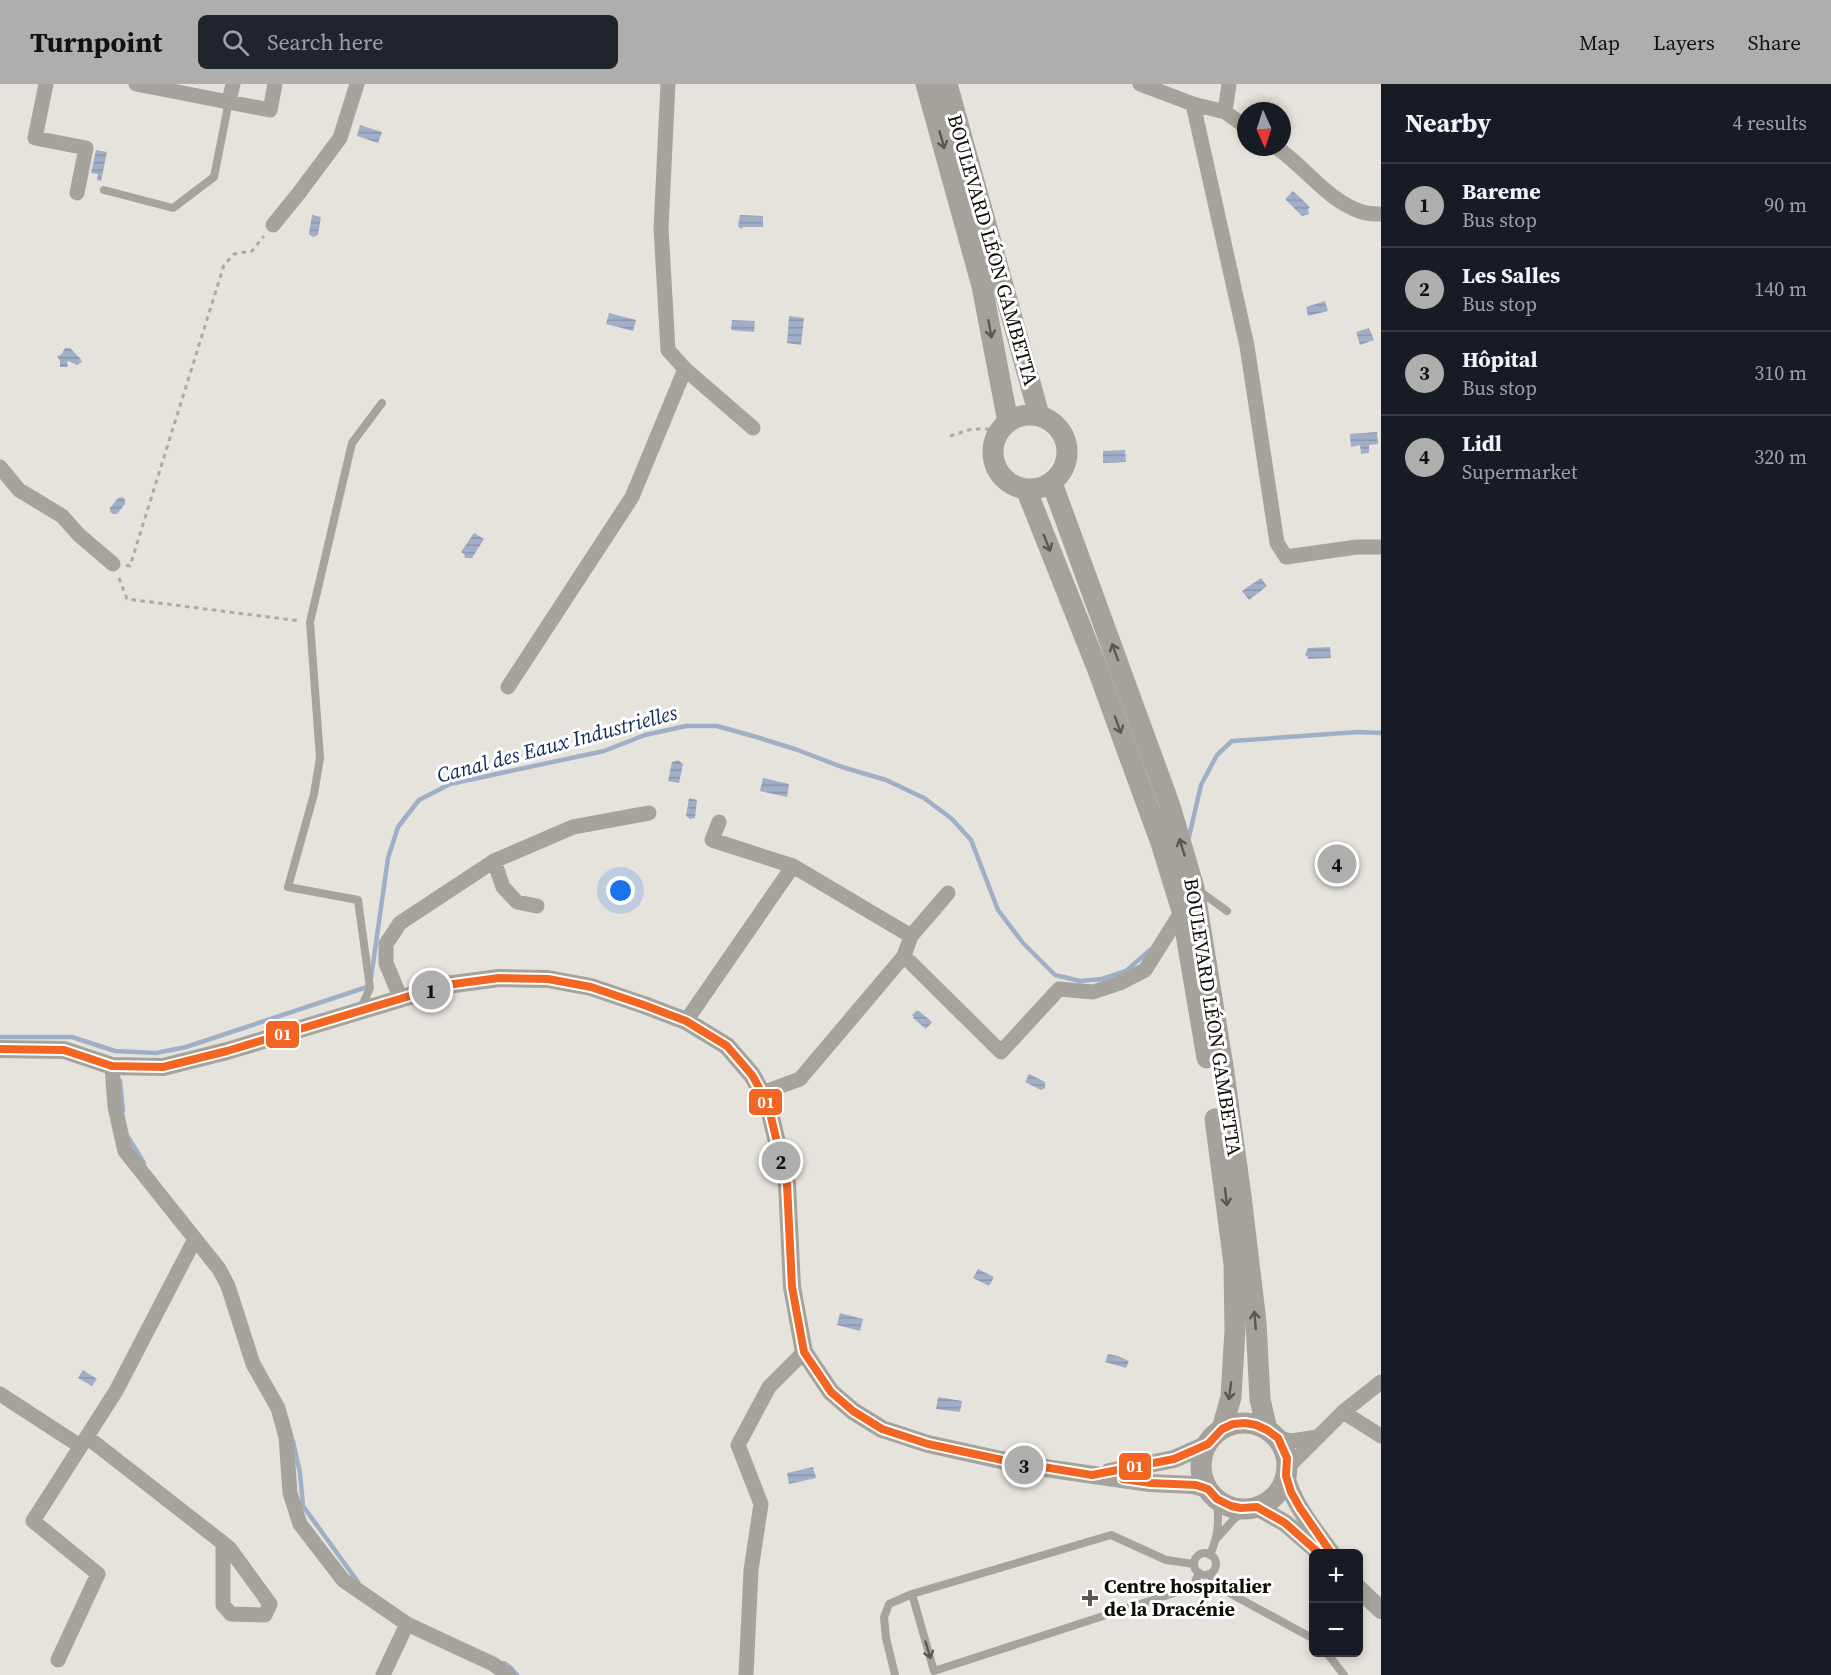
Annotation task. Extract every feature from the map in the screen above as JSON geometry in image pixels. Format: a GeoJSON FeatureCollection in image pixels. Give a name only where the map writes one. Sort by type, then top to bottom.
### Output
{"type":"FeatureCollection","features":[{"type":"Feature","properties":{"kind":"main road","name":"BOULEVARD LÉON GAMBETTA"},"geometry":{"type":"LineString","coordinates":[[926,84],[982,286],[1003,427]]}},
{"type":"Feature","properties":{"kind":"main road","name":"BOULEVARD LÉON GAMBETTA"},"geometry":{"type":"LineString","coordinates":[[947,84],[1039,415]]}},
{"type":"Feature","properties":{"kind":"main road"},"geometry":{"type":"LineString","coordinates":[[1028,414],[1039,415],[1051,420],[1060,428],[1067,445],[1066,463],[1061,474],[1052,483],[1035,489],[1026,489],[1003,478],[996,468],[993,455],[994,443],[1003,427],[1017,417],[1028,414]]}},
{"type":"Feature","properties":{"kind":"main road","name":"BOULEVARD LÉON GAMBETTA"},"geometry":{"type":"LineString","coordinates":[[1052,483],[1170,806],[1194,888],[1223,1066],[1241,1196],[1256,1322],[1260,1400],[1272,1434]]}},
{"type":"Feature","properties":{"kind":"main road","name":"BOULEVARD LÉON GAMBETTA"},"geometry":{"type":"LineString","coordinates":[[1026,489],[1096,665],[1161,843],[1182,911],[1209,1072],[1234,1264],[1235,1330],[1231,1397],[1215,1436]]}},
{"type":"Feature","properties":{"kind":"main road"},"geometry":{"type":"LineString","coordinates":[[1245,1423],[1256,1425],[1272,1434],[1287,1458],[1287,1472],[1276,1495],[1253,1508],[1226,1505],[1212,1494],[1203,1478],[1201,1466],[1203,1454],[1215,1436],[1233,1424],[1245,1423]]}},
{"type":"Feature","properties":{"kind":"street"},"geometry":{"type":"LineString","coordinates":[[46,84],[35,138],[86,148],[77,194]]}},
{"type":"Feature","properties":{"kind":"street"},"geometry":{"type":"LineString","coordinates":[[136,84],[270,110],[274,84]]}},
{"type":"Feature","properties":{"kind":"street"},"geometry":{"type":"LineString","coordinates":[[229,101],[233,84]]}},
{"type":"Feature","properties":{"kind":"street"},"geometry":{"type":"LineString","coordinates":[[273,225],[340,138],[357,84]]}},
{"type":"Feature","properties":{"kind":"street"},"geometry":{"type":"LineString","coordinates":[[668,84],[661,228],[668,350],[685,369],[753,428]]}},
{"type":"Feature","properties":{"kind":"street"},"geometry":{"type":"LineString","coordinates":[[1140,84],[1193,104],[1224,112],[1237,121]]}},
{"type":"Feature","properties":{"kind":"street"},"geometry":{"type":"LineString","coordinates":[[1224,112],[1229,84]]}},
{"type":"Feature","properties":{"kind":"street"},"geometry":{"type":"LineString","coordinates":[[1193,104],[1247,346],[1277,543],[1286,557],[1357,547],[1381,547]]}},
{"type":"Feature","properties":{"kind":"street"},"geometry":{"type":"LineString","coordinates":[[1288,156],[1336,199],[1363,212],[1381,214]]}},
{"type":"Feature","properties":{"kind":"street"},"geometry":{"type":"LineString","coordinates":[[508,687],[632,496],[685,369]]}},
{"type":"Feature","properties":{"kind":"street"},"geometry":{"type":"LineString","coordinates":[[0,467],[19,490],[62,516],[113,564]]}},
{"type":"Feature","properties":{"kind":"street"},"geometry":{"type":"LineString","coordinates":[[401,999],[386,963],[386,944],[400,923],[494,861],[573,827],[649,813]]}},
{"type":"Feature","properties":{"kind":"street"},"geometry":{"type":"LineString","coordinates":[[719,822],[712,840],[793,866],[911,936]]}},
{"type":"Feature","properties":{"kind":"street"},"geometry":{"type":"LineString","coordinates":[[494,861],[503,887],[517,902],[537,906]]}},
{"type":"Feature","properties":{"kind":"street"},"geometry":{"type":"LineString","coordinates":[[686,1021],[793,866]]}},
{"type":"Feature","properties":{"kind":"street"},"geometry":{"type":"LineString","coordinates":[[762,1093],[800,1079],[903,956],[911,936],[948,893]]}},
{"type":"Feature","properties":{"kind":"street"},"geometry":{"type":"LineString","coordinates":[[903,956],[1001,1052],[1059,989],[1093,992],[1120,983],[1145,970],[1182,911]]}},
{"type":"Feature","properties":{"kind":"street"},"geometry":{"type":"LineString","coordinates":[[0,1049],[64,1050],[112,1066],[163,1067],[227,1051],[446,986],[499,978],[548,979],[591,987],[644,1005],[686,1021],[727,1046],[752,1075],[762,1093],[770,1113],[787,1184],[792,1287],[804,1352],[831,1392],[853,1412],[882,1429],[928,1444],[1007,1461],[1092,1475],[1150,1483],[1193,1485],[1212,1494]]}},
{"type":"Feature","properties":{"kind":"street"},"geometry":{"type":"LineString","coordinates":[[112,1066],[115,1107],[125,1151],[219,1269],[228,1286],[253,1364],[278,1408],[286,1437],[290,1493],[300,1524],[343,1580],[407,1623],[493,1664],[508,1675]]}},
{"type":"Feature","properties":{"kind":"street"},"geometry":{"type":"LineString","coordinates":[[58,1660],[98,1574],[33,1521],[116,1391],[195,1239]]}},
{"type":"Feature","properties":{"kind":"street"},"geometry":{"type":"LineString","coordinates":[[746,1675],[751,1570],[761,1504],[738,1445],[770,1387],[804,1352]]}},
{"type":"Feature","properties":{"kind":"street"},"geometry":{"type":"LineString","coordinates":[[1329,1549],[1291,1492],[1287,1472],[1317,1437],[1343,1412],[1381,1382]]}},
{"type":"Feature","properties":{"kind":"street"},"geometry":{"type":"LineString","coordinates":[[0,1394],[83,1442],[223,1543],[230,1549],[270,1604],[265,1615],[231,1614],[223,1605],[223,1543]]}},
{"type":"Feature","properties":{"kind":"street"},"geometry":{"type":"LineString","coordinates":[[1343,1412],[1381,1436]]}},
{"type":"Feature","properties":{"kind":"street"},"geometry":{"type":"LineString","coordinates":[[1272,1434],[1292,1441],[1317,1437]]}},
{"type":"Feature","properties":{"kind":"street"},"geometry":{"type":"LineString","coordinates":[[1092,1475],[1174,1459],[1215,1436]]}},
{"type":"Feature","properties":{"kind":"street"},"geometry":{"type":"LineString","coordinates":[[1253,1508],[1286,1523],[1315,1549]]}},
{"type":"Feature","properties":{"kind":"street"},"geometry":{"type":"LineString","coordinates":[[1363,1592],[1381,1610]]}},
{"type":"Feature","properties":{"kind":"street"},"geometry":{"type":"LineString","coordinates":[[383,1675],[407,1623]]}},
{"type":"Feature","properties":{"kind":"lane"},"geometry":{"type":"LineString","coordinates":[[104,190],[174,208],[214,177],[229,101]]}},
{"type":"Feature","properties":{"kind":"lane"},"geometry":{"type":"LineString","coordinates":[[359,1011],[370,988],[358,900],[288,887],[314,794],[320,758],[310,622],[352,443],[382,403]]}},
{"type":"Feature","properties":{"kind":"lane"},"geometry":{"type":"LineString","coordinates":[[1194,888],[1227,912]]}},
{"type":"Feature","properties":{"kind":"lane"},"geometry":{"type":"LineString","coordinates":[[1210,1555],[1217,1538],[1219,1524],[1212,1494]]}},
{"type":"Feature","properties":{"kind":"lane"},"geometry":{"type":"LineString","coordinates":[[1217,1538],[1234,1519],[1253,1508]]}},
{"type":"Feature","properties":{"kind":"lane"},"geometry":{"type":"LineString","coordinates":[[895,1675],[886,1638],[884,1617],[889,1604],[912,1594],[1111,1535],[1166,1560],[1194,1564]]}},
{"type":"Feature","properties":{"kind":"lane"},"geometry":{"type":"LineString","coordinates":[[1200,1555],[1210,1555],[1215,1560],[1216,1566],[1209,1574],[1203,1575],[1199,1573],[1194,1564],[1200,1555]]}},
{"type":"Feature","properties":{"kind":"lane"},"geometry":{"type":"LineString","coordinates":[[912,1594],[934,1671],[1193,1586],[1199,1573]]}},
{"type":"Feature","properties":{"kind":"lane"},"geometry":{"type":"LineString","coordinates":[[1209,1574],[1220,1588],[1309,1636]]}},
{"type":"Feature","properties":{"kind":"lane"},"geometry":{"type":"LineString","coordinates":[[1329,1657],[1344,1675]]}},
{"type":"Feature","properties":{"kind":"path"},"geometry":{"type":"LineString","coordinates":[[273,225],[252,251],[234,254],[224,265],[130,566],[113,564],[127,599],[310,622]]}},
{"type":"Feature","properties":{"kind":"path"},"geometry":{"type":"LineString","coordinates":[[950,436],[972,429],[1003,427]]}},
{"type":"Feature","properties":{"kind":"water"},"geometry":{"type":"Polygon","coordinates":[[[360,125],[382,132],[378,143],[357,136],[360,125]]]}},
{"type":"Feature","properties":{"kind":"water"},"geometry":{"type":"Polygon","coordinates":[[[96,150],[107,152],[101,181],[97,180],[98,174],[91,173],[96,150]]]}},
{"type":"Feature","properties":{"kind":"water"},"geometry":{"type":"Polygon","coordinates":[[[1293,191],[1310,207],[1309,214],[1302,216],[1285,199],[1293,191]]]}},
{"type":"Feature","properties":{"kind":"water"},"geometry":{"type":"Polygon","coordinates":[[[312,215],[321,217],[318,235],[313,237],[309,234],[312,215]]]}},
{"type":"Feature","properties":{"kind":"water"},"geometry":{"type":"Polygon","coordinates":[[[740,215],[763,216],[763,227],[743,227],[741,229],[738,226],[740,215]]]}},
{"type":"Feature","properties":{"kind":"water"},"geometry":{"type":"Polygon","coordinates":[[[1325,301],[1328,311],[1308,316],[1306,307],[1325,301]]]}},
{"type":"Feature","properties":{"kind":"water"},"geometry":{"type":"Polygon","coordinates":[[[609,313],[636,320],[633,331],[606,324],[609,313]]]}},
{"type":"Feature","properties":{"kind":"water"},"geometry":{"type":"Polygon","coordinates":[[[789,316],[804,318],[801,345],[787,343],[789,316]]]}},
{"type":"Feature","properties":{"kind":"water"},"geometry":{"type":"Polygon","coordinates":[[[732,320],[755,321],[754,332],[731,330],[732,320]]]}},
{"type":"Feature","properties":{"kind":"water"},"geometry":{"type":"Polygon","coordinates":[[[1369,328],[1374,340],[1360,345],[1356,332],[1369,328]]]}},
{"type":"Feature","properties":{"kind":"water"},"geometry":{"type":"Polygon","coordinates":[[[65,348],[70,348],[82,362],[77,365],[68,361],[68,367],[60,367],[57,356],[61,355],[65,348]]]}},
{"type":"Feature","properties":{"kind":"water"},"geometry":{"type":"Polygon","coordinates":[[[1377,432],[1378,444],[1369,445],[1369,453],[1361,454],[1360,445],[1351,447],[1350,434],[1377,432]]]}},
{"type":"Feature","properties":{"kind":"water"},"geometry":{"type":"Polygon","coordinates":[[[1125,450],[1126,462],[1103,463],[1103,451],[1125,450]]]}},
{"type":"Feature","properties":{"kind":"water"},"geometry":{"type":"Polygon","coordinates":[[[118,498],[125,499],[125,504],[117,514],[113,514],[110,508],[118,498]]]}},
{"type":"Feature","properties":{"kind":"water"},"geometry":{"type":"Polygon","coordinates":[[[474,533],[484,539],[472,558],[465,558],[461,552],[474,533]]]}},
{"type":"Feature","properties":{"kind":"water"},"geometry":{"type":"Polygon","coordinates":[[[1261,578],[1267,586],[1249,600],[1242,591],[1261,578]]]}},
{"type":"Feature","properties":{"kind":"water"},"geometry":{"type":"Polygon","coordinates":[[[1330,647],[1331,658],[1308,659],[1305,655],[1308,648],[1330,647]]]}},
{"type":"Feature","properties":{"kind":"water"},"geometry":{"type":"Polygon","coordinates":[[[678,760],[683,764],[679,783],[668,781],[672,762],[678,760]]]}},
{"type":"Feature","properties":{"kind":"water"},"geometry":{"type":"Polygon","coordinates":[[[763,778],[789,784],[787,797],[760,791],[763,778]]]}},
{"type":"Feature","properties":{"kind":"water"},"geometry":{"type":"Polygon","coordinates":[[[689,798],[697,800],[695,818],[690,819],[686,816],[689,798]]]}},
{"type":"Feature","properties":{"kind":"water"},"geometry":{"type":"Polygon","coordinates":[[[916,1011],[932,1022],[926,1029],[913,1018],[912,1015],[916,1011]]]}},
{"type":"Feature","properties":{"kind":"water"},"geometry":{"type":"Polygon","coordinates":[[[1029,1074],[1045,1082],[1045,1088],[1041,1090],[1025,1082],[1029,1074]]]}},
{"type":"Feature","properties":{"kind":"water"},"geometry":{"type":"Polygon","coordinates":[[[978,1269],[994,1277],[989,1286],[973,1278],[978,1269]]]}},
{"type":"Feature","properties":{"kind":"water"},"geometry":{"type":"Polygon","coordinates":[[[840,1313],[863,1319],[860,1331],[837,1325],[840,1313]]]}},
{"type":"Feature","properties":{"kind":"water"},"geometry":{"type":"Polygon","coordinates":[[[1108,1354],[1129,1361],[1126,1368],[1105,1362],[1108,1354]]]}},
{"type":"Feature","properties":{"kind":"water"},"geometry":{"type":"Polygon","coordinates":[[[83,1370],[97,1379],[92,1386],[78,1378],[83,1370]]]}},
{"type":"Feature","properties":{"kind":"water"},"geometry":{"type":"Polygon","coordinates":[[[938,1397],[962,1401],[960,1412],[936,1409],[938,1397]]]}},
{"type":"Feature","properties":{"kind":"water"},"geometry":{"type":"Polygon","coordinates":[[[813,1467],[816,1478],[789,1484],[787,1473],[813,1467]]]}},
{"type":"Feature","properties":{"kind":"waterway","name":"Canal des Eaux Industrielles"},"geometry":{"type":"LineString","coordinates":[[371,978],[388,858],[398,827],[419,800],[450,784],[604,751],[645,735],[686,726],[717,726],[753,736],[886,780],[924,798],[952,819],[971,840],[998,910],[1023,943],[1055,975],[1080,981],[1102,979],[1126,971],[1150,950]]}},
{"type":"Feature","properties":{"kind":"waterway","name":"Canal des Eaux Industrielles"},"geometry":{"type":"LineString","coordinates":[[1188,841],[1201,785],[1217,755],[1232,741],[1358,732],[1381,733]]}},
{"type":"Feature","properties":{"kind":"waterway","name":"Canal des Eaux Industrielles"},"geometry":{"type":"LineString","coordinates":[[0,1037],[72,1037],[115,1051],[156,1053],[186,1047],[370,986]]}},
{"type":"Feature","properties":{"kind":"waterway"},"geometry":{"type":"LineString","coordinates":[[120,1081],[123,1111]]}},
{"type":"Feature","properties":{"kind":"waterway"},"geometry":{"type":"LineString","coordinates":[[128,1137],[144,1163]]}},
{"type":"Feature","properties":{"kind":"waterway"},"geometry":{"type":"LineString","coordinates":[[293,1441],[300,1473],[303,1506],[358,1582]]}},
{"type":"Feature","properties":{"kind":"waterway"},"geometry":{"type":"LineString","coordinates":[[504,1663],[517,1675]]}},
{"type":"Feature","properties":{"kind":"transit line","name":"01"},"geometry":{"type":"LineString","coordinates":[[0,1049],[64,1050],[112,1066],[163,1067],[227,1051],[446,985],[499,978],[548,979],[591,987],[644,1005],[686,1021],[727,1046],[752,1075],[762,1093],[770,1113],[787,1184],[792,1287],[804,1352],[831,1392],[853,1411],[882,1429],[928,1444],[1007,1461],[1092,1475],[1174,1459],[1208,1444],[1222,1429],[1233,1424],[1256,1425],[1278,1438],[1287,1458],[1286,1476],[1291,1492],[1329,1549]]}},
{"type":"Feature","properties":{"kind":"transit line","name":"01"},"geometry":{"type":"LineString","coordinates":[[1123,1479],[1196,1485],[1208,1489],[1217,1499],[1231,1506],[1257,1507],[1285,1523],[1314,1549]]}},
{"type":"Feature","properties":{"kind":"place","name":"Lidl"},"geometry":{"type":"Point","coordinates":[1337,864]}},
{"type":"Feature","properties":{"kind":"place","name":"Bareme"},"geometry":{"type":"Point","coordinates":[431,990]}},
{"type":"Feature","properties":{"kind":"place","name":"Les Salles"},"geometry":{"type":"Point","coordinates":[781,1161]}},
{"type":"Feature","properties":{"kind":"place","name":"Hôpital"},"geometry":{"type":"Point","coordinates":[1024,1465]}},
{"type":"Feature","properties":{"kind":"place","name":"Centre hospitalier de la Dracénie"},"geometry":{"type":"Point","coordinates":[1090,1598]}}]}
